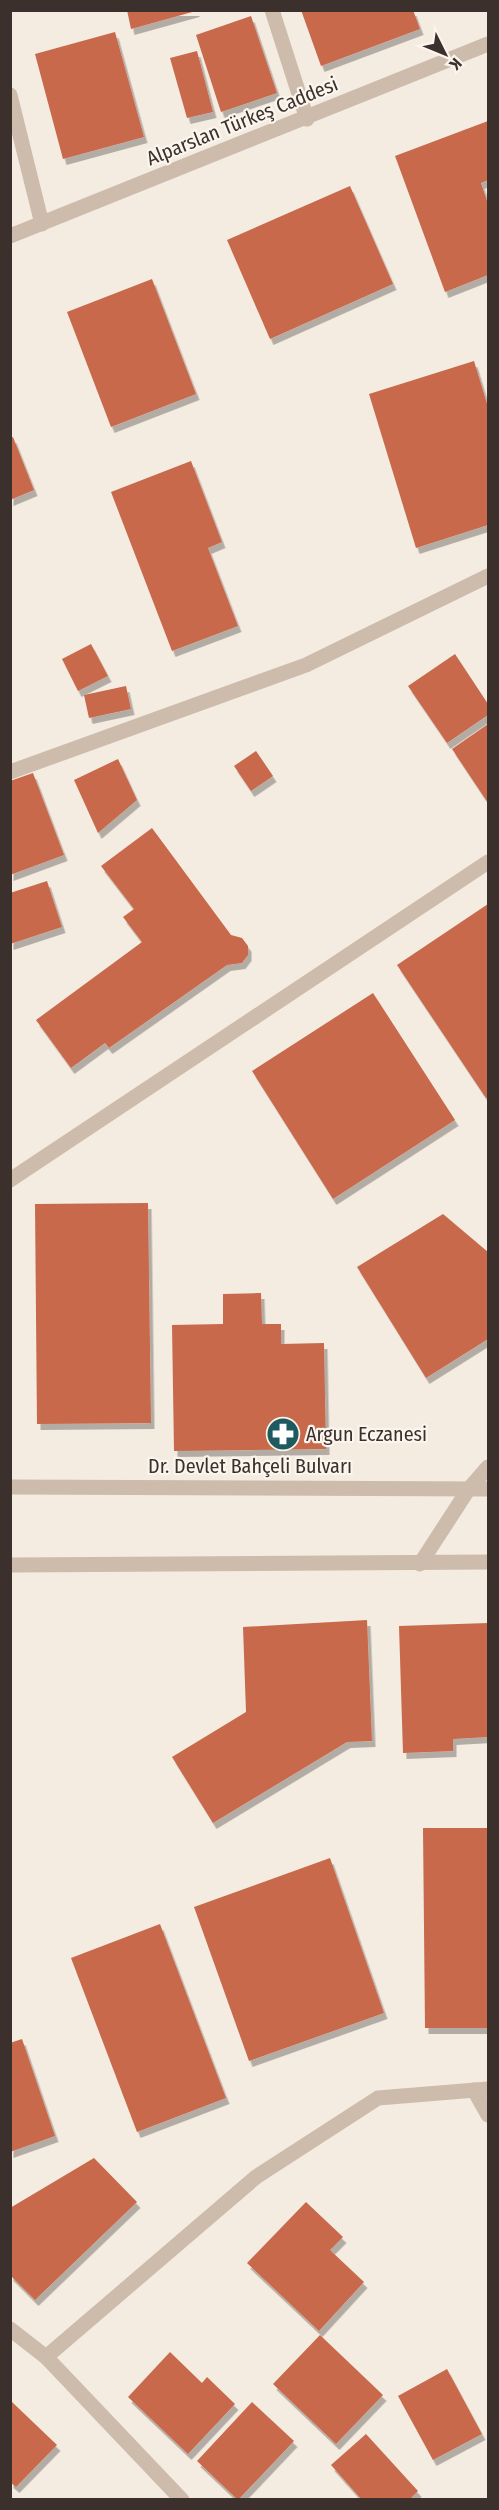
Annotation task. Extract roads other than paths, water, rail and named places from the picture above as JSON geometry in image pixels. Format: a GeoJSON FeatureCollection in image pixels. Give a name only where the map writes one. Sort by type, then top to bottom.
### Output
{"type":"FeatureCollection","features":[{"type":"Feature","properties":{"kind":"street"},"geometry":{"type":"LineString","coordinates":[[272,10],[307,119]]}},
{"type":"Feature","properties":{"kind":"street","name":"Alparslan Türkeş Caddesi"},"geometry":{"type":"LineString","coordinates":[[10,236],[307,119],[489,44]]}},
{"type":"Feature","properties":{"kind":"street"},"geometry":{"type":"LineString","coordinates":[[10,95],[42,224]]}},
{"type":"Feature","properties":{"kind":"street"},"geometry":{"type":"LineString","coordinates":[[10,772],[306,665],[489,576]]}},
{"type":"Feature","properties":{"kind":"street"},"geometry":{"type":"LineString","coordinates":[[10,1180],[489,862]]}},
{"type":"Feature","properties":{"kind":"street"},"geometry":{"type":"LineString","coordinates":[[420,1564],[468,1490],[489,1467]]}},
{"type":"Feature","properties":{"kind":"street","name":"Dr. Devlet Bahçeli Bulvarı"},"geometry":{"type":"LineString","coordinates":[[10,1486],[304,1486],[489,1489]]}},
{"type":"Feature","properties":{"kind":"street"},"geometry":{"type":"LineString","coordinates":[[10,1565],[489,1562]]}},
{"type":"Feature","properties":{"kind":"street"},"geometry":{"type":"LineString","coordinates":[[46,2357],[256,2177],[378,2098],[481,2090],[489,2115]]}},
{"type":"Feature","properties":{"kind":"street"},"geometry":{"type":"LineString","coordinates":[[10,2330],[46,2357],[182,2499]]}},
{"type":"Feature","properties":{"kind":"place","name":"Argun Eczanesi"},"geometry":{"type":"Point","coordinates":[283,1434]}}]}
